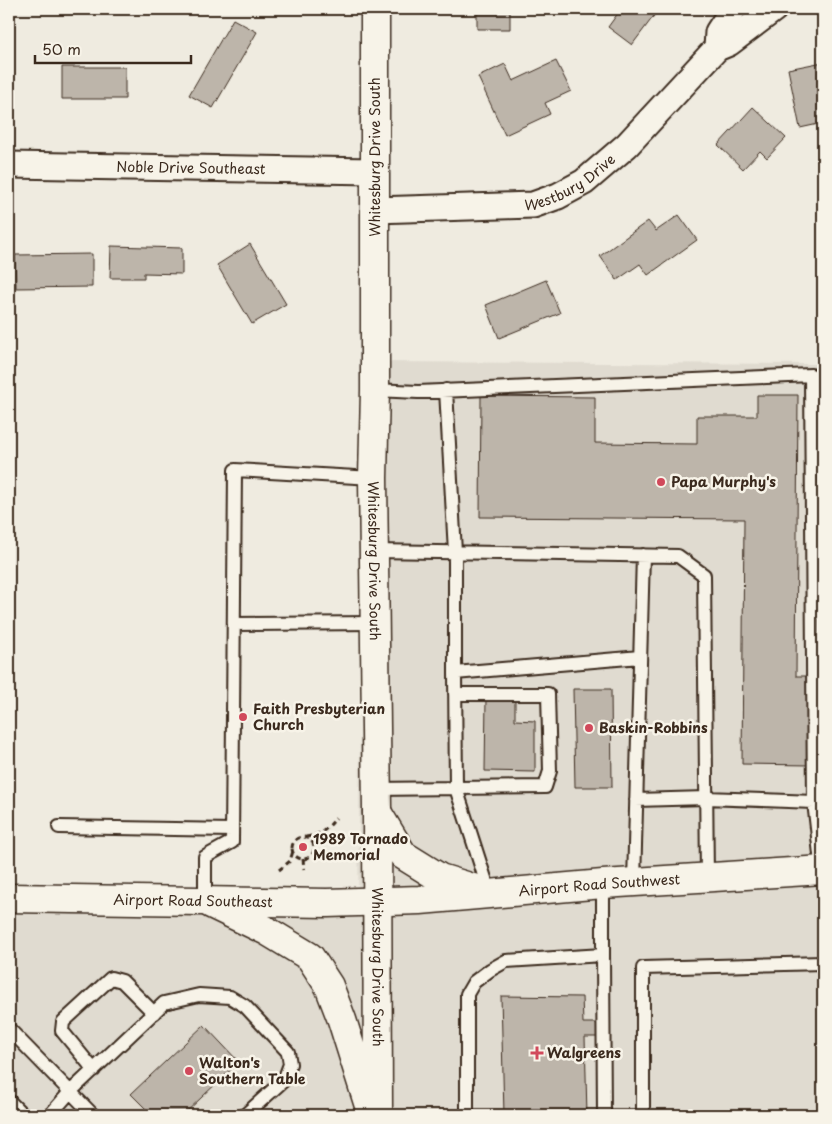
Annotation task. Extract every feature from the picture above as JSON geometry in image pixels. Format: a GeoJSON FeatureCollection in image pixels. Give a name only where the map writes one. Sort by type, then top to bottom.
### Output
{"type":"FeatureCollection","features":[{"type":"Feature","properties":{"kind":"main road","name":"Whitesburg Drive South"},"geometry":{"type":"LineString","coordinates":[[375,9],[375,390],[373,478],[376,623],[378,1115]]}},
{"type":"Feature","properties":{"kind":"main road"},"geometry":{"type":"LineString","coordinates":[[376,800],[403,856],[440,878],[490,894]]}},
{"type":"Feature","properties":{"kind":"main road","name":"Airport Road Southwest"},"geometry":{"type":"LineString","coordinates":[[377,902],[707,877],[823,874]]}},
{"type":"Feature","properties":{"kind":"main road","name":"Airport Road Southeast"},"geometry":{"type":"LineString","coordinates":[[9,898],[377,902]]}},
{"type":"Feature","properties":{"kind":"main road"},"geometry":{"type":"LineString","coordinates":[[205,901],[266,931],[310,957],[329,986],[336,1003],[372,1115]]}},
{"type":"Feature","properties":{"kind":"street","name":"Westbury Drive"},"geometry":{"type":"LineString","coordinates":[[717,48],[718,32],[733,9]]}},
{"type":"Feature","properties":{"kind":"street","name":"Westbury Drive"},"geometry":{"type":"LineString","coordinates":[[375,210],[533,204],[558,196],[584,182],[627,145],[717,48],[729,43],[774,9]]}},
{"type":"Feature","properties":{"kind":"street","name":"Noble Drive Southeast"},"geometry":{"type":"LineString","coordinates":[[9,165],[375,171]]}},
{"type":"Feature","properties":{"kind":"lane"},"geometry":{"type":"LineString","coordinates":[[375,390],[418,392],[811,375],[814,802],[823,874]]}},
{"type":"Feature","properties":{"kind":"lane"},"geometry":{"type":"LineString","coordinates":[[446,390],[455,552],[456,788],[490,894]]}},
{"type":"Feature","properties":{"kind":"lane"},"geometry":{"type":"LineString","coordinates":[[205,901],[205,856],[232,842],[235,470],[373,478]]}},
{"type":"Feature","properties":{"kind":"lane"},"geometry":{"type":"LineString","coordinates":[[374,551],[678,556],[704,575],[707,877]]}},
{"type":"Feature","properties":{"kind":"lane"},"geometry":{"type":"LineString","coordinates":[[634,882],[643,555]]}},
{"type":"Feature","properties":{"kind":"lane"},"geometry":{"type":"LineString","coordinates":[[234,624],[376,623]]}},
{"type":"Feature","properties":{"kind":"lane"},"geometry":{"type":"LineString","coordinates":[[455,673],[640,657]]}},
{"type":"Feature","properties":{"kind":"lane"},"geometry":{"type":"LineString","coordinates":[[376,800],[456,788],[545,787],[550,771],[548,694],[455,694]]}},
{"type":"Feature","properties":{"kind":"lane"},"geometry":{"type":"LineString","coordinates":[[636,800],[706,798],[814,802]]}},
{"type":"Feature","properties":{"kind":"lane"},"geometry":{"type":"LineString","coordinates":[[59,827],[232,830]]}},
{"type":"Feature","properties":{"kind":"lane"},"geometry":{"type":"LineString","coordinates":[[603,884],[604,1115]]}},
{"type":"Feature","properties":{"kind":"lane"},"geometry":{"type":"LineString","coordinates":[[467,1115],[467,994],[474,982],[506,961],[603,955]]}},
{"type":"Feature","properties":{"kind":"lane"},"geometry":{"type":"LineString","coordinates":[[644,1115],[643,968],[823,963]]}},
{"type":"Feature","properties":{"kind":"lane"},"geometry":{"type":"LineString","coordinates":[[94,1070],[62,1031],[63,1022],[111,978],[122,981],[154,1013]]}},
{"type":"Feature","properties":{"kind":"lane"},"geometry":{"type":"LineString","coordinates":[[50,1115],[70,1092],[164,1003],[199,995],[230,997],[245,1006],[288,1052],[290,1064],[284,1080],[245,1115]]}},
{"type":"Feature","properties":{"kind":"lane"},"geometry":{"type":"LineString","coordinates":[[9,1029],[93,1115]]}},
{"type":"Feature","properties":{"kind":"lane"},"geometry":{"type":"LineString","coordinates":[[9,1101],[23,1115]]}},
{"type":"Feature","properties":{"kind":"path"},"geometry":{"type":"LineString","coordinates":[[280,870],[290,861],[296,840],[302,837],[318,835],[325,831],[336,818]]}},
{"type":"Feature","properties":{"kind":"path"},"geometry":{"type":"LineString","coordinates":[[293,850],[296,856],[303,859],[313,853],[314,844],[306,837]]}},
{"type":"Feature","properties":{"kind":"path"},"geometry":{"type":"LineString","coordinates":[[313,853],[327,857]]}},
{"type":"Feature","properties":{"kind":"path"},"geometry":{"type":"LineString","coordinates":[[303,859],[304,869]]}},
{"type":"Feature","properties":{"kind":"shaded area"},"geometry":{"type":"Polygon","coordinates":[[[364,362],[823,364],[823,1115],[9,1115],[9,901],[358,912],[364,362]]]}},
{"type":"Feature","properties":{"kind":"building"},"geometry":{"type":"Polygon","coordinates":[[[477,9],[510,9],[510,29],[477,29],[477,9]]]}},
{"type":"Feature","properties":{"kind":"building"},"geometry":{"type":"Polygon","coordinates":[[[621,9],[659,9],[632,45],[608,27],[621,9]]]}},
{"type":"Feature","properties":{"kind":"building"},"geometry":{"type":"Polygon","coordinates":[[[233,19],[257,32],[213,108],[189,95],[233,19]]]}},
{"type":"Feature","properties":{"kind":"building"},"geometry":{"type":"Polygon","coordinates":[[[9,53],[12,53],[12,83],[9,83],[9,53]]]}},
{"type":"Feature","properties":{"kind":"building"},"geometry":{"type":"Polygon","coordinates":[[[556,61],[571,91],[545,103],[550,114],[505,135],[478,77],[505,64],[513,81],[556,61]]]}},
{"type":"Feature","properties":{"kind":"building"},"geometry":{"type":"Polygon","coordinates":[[[823,62],[823,123],[800,128],[788,69],[823,62]]]}},
{"type":"Feature","properties":{"kind":"building"},"geometry":{"type":"Polygon","coordinates":[[[62,67],[125,67],[125,99],[62,99],[62,67]]]}},
{"type":"Feature","properties":{"kind":"building"},"geometry":{"type":"Polygon","coordinates":[[[753,107],[786,138],[767,158],[760,151],[743,169],[718,145],[753,107]]]}},
{"type":"Feature","properties":{"kind":"building"},"geometry":{"type":"Polygon","coordinates":[[[679,215],[697,240],[648,275],[640,264],[617,280],[600,256],[648,221],[656,231],[679,215]]]}},
{"type":"Feature","properties":{"kind":"building"},"geometry":{"type":"Polygon","coordinates":[[[250,244],[286,304],[252,324],[217,265],[250,244]]]}},
{"type":"Feature","properties":{"kind":"building"},"geometry":{"type":"Polygon","coordinates":[[[111,246],[182,248],[182,274],[144,273],[144,278],[110,278],[111,246]]]}},
{"type":"Feature","properties":{"kind":"building"},"geometry":{"type":"Polygon","coordinates":[[[92,254],[92,287],[16,288],[15,255],[92,254]]]}},
{"type":"Feature","properties":{"kind":"building"},"geometry":{"type":"Polygon","coordinates":[[[546,280],[560,313],[499,338],[486,305],[546,280]]]}},
{"type":"Feature","properties":{"kind":"building"},"geometry":{"type":"Polygon","coordinates":[[[757,395],[798,395],[796,676],[810,676],[810,765],[742,764],[744,519],[480,517],[481,396],[595,397],[595,443],[697,444],[697,416],[757,416],[757,395]]]}},
{"type":"Feature","properties":{"kind":"building"},"geometry":{"type":"Polygon","coordinates":[[[573,689],[611,689],[612,787],[575,787],[573,689]]]}},
{"type":"Feature","properties":{"kind":"building"},"geometry":{"type":"Polygon","coordinates":[[[486,698],[515,698],[515,720],[535,721],[535,772],[485,771],[486,698]]]}},
{"type":"Feature","properties":{"kind":"building"},"geometry":{"type":"Polygon","coordinates":[[[501,996],[582,997],[583,1023],[601,1023],[602,1037],[585,1037],[587,1115],[504,1115],[501,996]]]}},
{"type":"Feature","properties":{"kind":"building"},"geometry":{"type":"Polygon","coordinates":[[[204,1025],[239,1062],[183,1115],[152,1115],[131,1094],[204,1025]]]}},
{"type":"Feature","properties":{"kind":"place","name":"Papa Murphy's"},"geometry":{"type":"Point","coordinates":[661,482]}},
{"type":"Feature","properties":{"kind":"place","name":"Faith Presbyterian Church"},"geometry":{"type":"Point","coordinates":[243,717]}},
{"type":"Feature","properties":{"kind":"place","name":"Baskin-Robbins"},"geometry":{"type":"Point","coordinates":[589,728]}},
{"type":"Feature","properties":{"kind":"place","name":"1989 Tornado Memorial"},"geometry":{"type":"Point","coordinates":[303,847]}},
{"type":"Feature","properties":{"kind":"place","name":"Walgreens"},"geometry":{"type":"Point","coordinates":[537,1053]}},
{"type":"Feature","properties":{"kind":"place","name":"Walton's Southern Table"},"geometry":{"type":"Point","coordinates":[189,1071]}}]}
